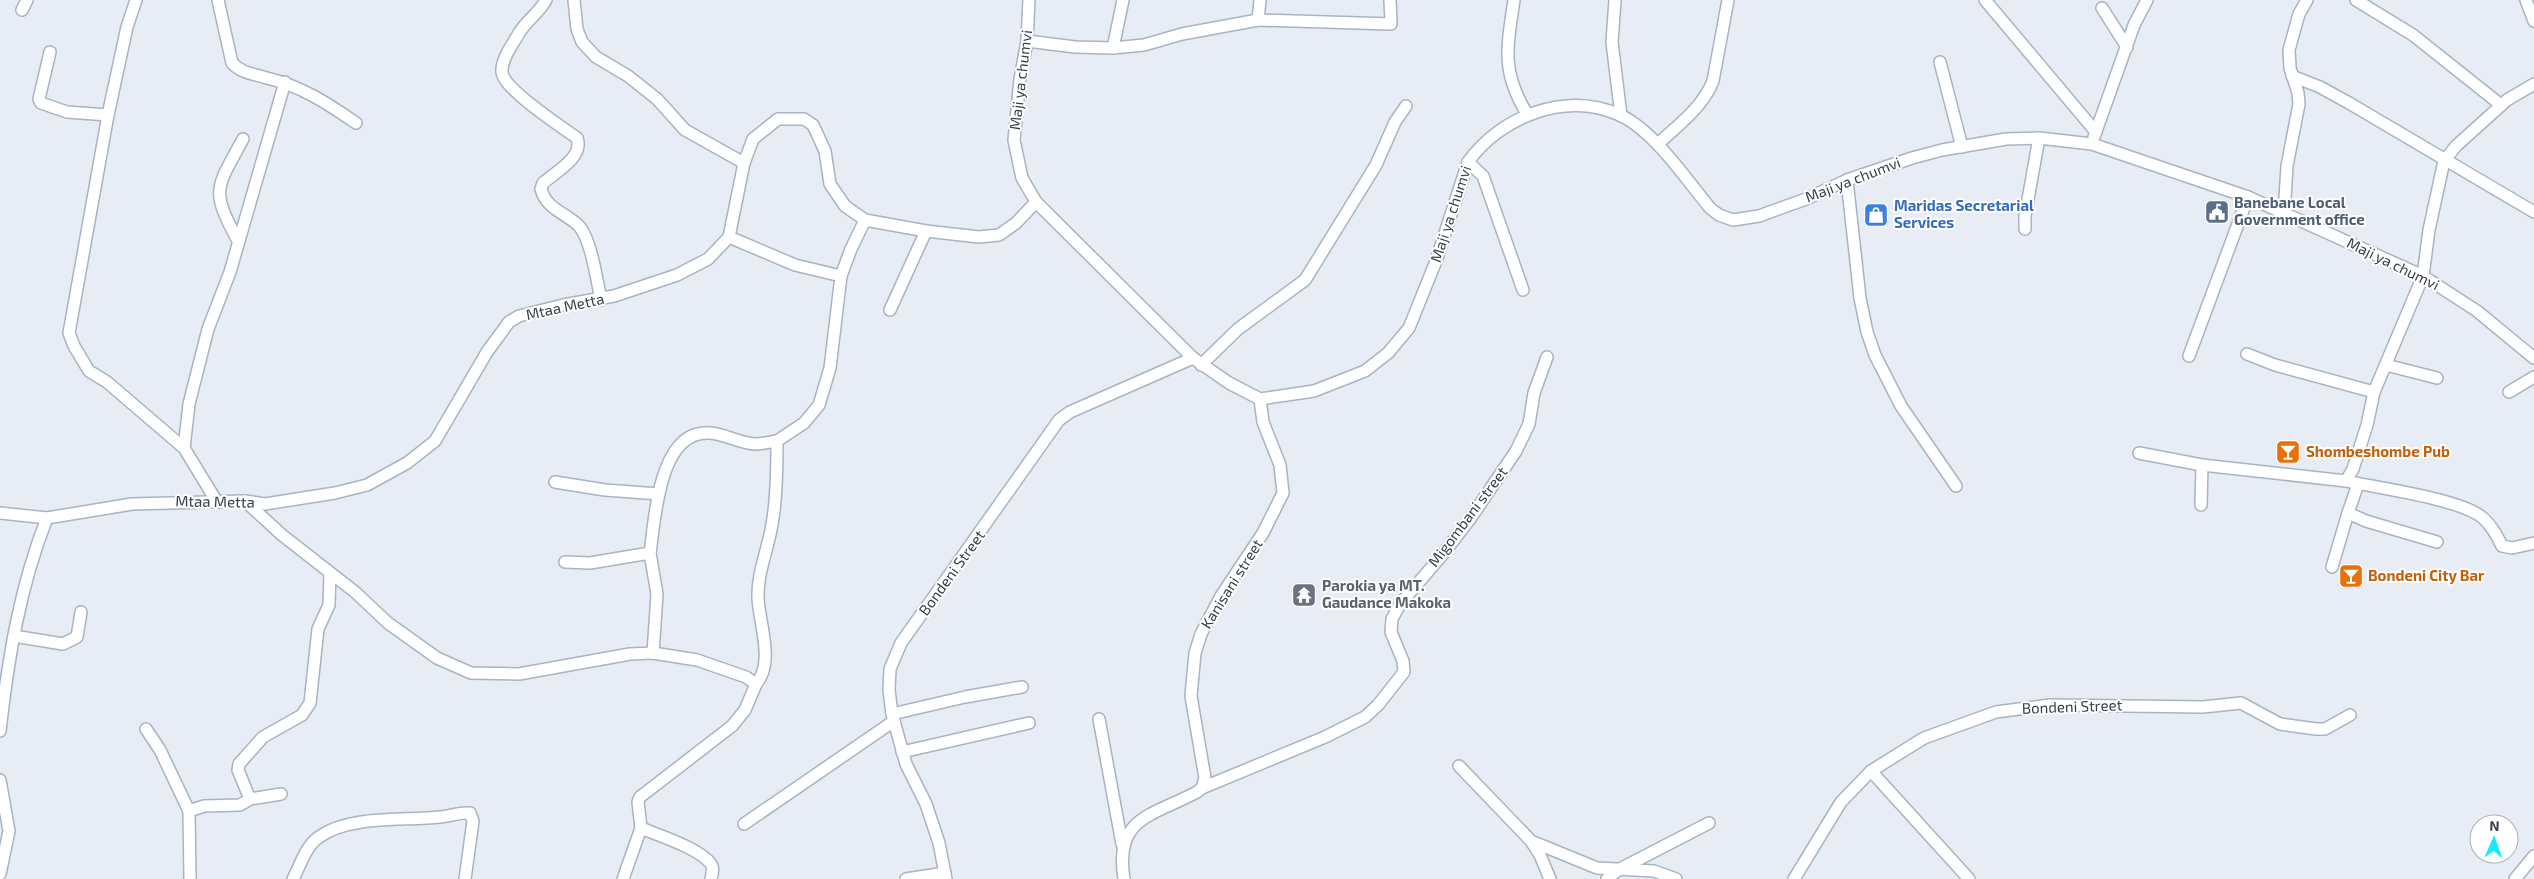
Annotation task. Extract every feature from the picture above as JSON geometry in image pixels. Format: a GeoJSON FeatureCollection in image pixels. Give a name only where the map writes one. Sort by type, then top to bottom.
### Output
{"type":"FeatureCollection","features":[{"type":"Feature","properties":{"kind":"street"},"geometry":{"type":"LineString","coordinates":[[136,0],[126,27],[108,115],[69,333],[79,356],[89,371],[106,382],[184,448],[217,502]]}},
{"type":"Feature","properties":{"kind":"street"},"geometry":{"type":"LineString","coordinates":[[218,0],[232,63],[238,70],[285,82],[306,90],[356,123]]}},
{"type":"Feature","properties":{"kind":"street"},"geometry":{"type":"LineString","coordinates":[[546,0],[541,10],[520,32],[503,64],[502,73],[505,80],[530,104],[577,138],[580,145],[577,154],[543,183],[540,189],[551,207],[579,226],[584,237],[601,300]]}},
{"type":"Feature","properties":{"kind":"street"},"geometry":{"type":"LineString","coordinates":[[574,0],[579,36],[596,57],[645,90],[685,130],[744,163]]}},
{"type":"Feature","properties":{"kind":"street","name":"Maji ya chumvi"},"geometry":{"type":"LineString","coordinates":[[1029,0],[1027,41],[1020,79],[1014,140],[1022,178],[1036,202],[1197,362],[1260,399],[1314,391],[1365,371],[1388,353],[1409,328],[1436,261],[1468,162],[1474,152],[1505,127],[1527,114],[1555,107],[1586,107],[1621,116],[1658,144],[1710,208],[1719,215],[1733,220],[1759,216],[1806,199],[1847,180],[1912,158],[2006,139],[2094,138],[2248,197],[2423,276],[2477,311],[2534,358]]}},
{"type":"Feature","properties":{"kind":"street"},"geometry":{"type":"LineString","coordinates":[[1113,48],[1123,0]]}},
{"type":"Feature","properties":{"kind":"street"},"geometry":{"type":"LineString","coordinates":[[1258,20],[1260,0]]}},
{"type":"Feature","properties":{"kind":"street"},"geometry":{"type":"LineString","coordinates":[[1027,41],[1113,48],[1144,45],[1182,34],[1258,20],[1392,24],[1390,0]]}},
{"type":"Feature","properties":{"kind":"street"},"geometry":{"type":"LineString","coordinates":[[1514,0],[1508,46],[1509,78],[1515,95],[1527,114]]}},
{"type":"Feature","properties":{"kind":"street"},"geometry":{"type":"LineString","coordinates":[[1615,0],[1612,42],[1621,116]]}},
{"type":"Feature","properties":{"kind":"street"},"geometry":{"type":"LineString","coordinates":[[1658,144],[1703,101],[1709,91],[1715,72],[1728,0]]}},
{"type":"Feature","properties":{"kind":"street"},"geometry":{"type":"LineString","coordinates":[[1985,0],[2094,138]]}},
{"type":"Feature","properties":{"kind":"street"},"geometry":{"type":"LineString","coordinates":[[2094,138],[2127,47],[2147,0]]}},
{"type":"Feature","properties":{"kind":"street"},"geometry":{"type":"LineString","coordinates":[[2284,214],[2287,166],[2299,113],[2298,93],[2292,76],[2289,50],[2300,14],[2307,0]]}},
{"type":"Feature","properties":{"kind":"street"},"geometry":{"type":"LineString","coordinates":[[2356,0],[2413,35],[2501,105]]}},
{"type":"Feature","properties":{"kind":"street"},"geometry":{"type":"LineString","coordinates":[[2526,0],[2534,21]]}},
{"type":"Feature","properties":{"kind":"street"},"geometry":{"type":"LineString","coordinates":[[2102,8],[2127,47]]}},
{"type":"Feature","properties":{"kind":"street"},"geometry":{"type":"LineString","coordinates":[[50,52],[39,99],[41,103],[67,112],[108,115]]}},
{"type":"Feature","properties":{"kind":"street"},"geometry":{"type":"LineString","coordinates":[[1940,62],[1962,147]]}},
{"type":"Feature","properties":{"kind":"street"},"geometry":{"type":"LineString","coordinates":[[2292,76],[2320,87],[2349,103],[2444,161],[2504,193],[2534,212]]}},
{"type":"Feature","properties":{"kind":"street"},"geometry":{"type":"LineString","coordinates":[[184,448],[189,404],[208,329],[230,272],[285,82]]}},
{"type":"Feature","properties":{"kind":"street"},"geometry":{"type":"LineString","coordinates":[[2332,567],[2348,513],[2353,470],[2367,425],[2374,392],[2423,276],[2429,230],[2444,161],[2456,146],[2501,105],[2514,94],[2534,84]]}},
{"type":"Feature","properties":{"kind":"street"},"geometry":{"type":"LineString","coordinates":[[1197,362],[1305,280],[1376,165],[1396,122],[1406,106]]}},
{"type":"Feature","properties":{"kind":"street"},"geometry":{"type":"LineString","coordinates":[[841,276],[795,265],[729,237],[744,163],[753,139],[768,125],[778,119],[804,118],[813,125],[820,135],[830,184],[845,206],[865,220],[926,231],[979,237],[999,236],[1016,223],[1036,202]]}},
{"type":"Feature","properties":{"kind":"street"},"geometry":{"type":"LineString","coordinates":[[2025,229],[2025,216],[2039,138]]}},
{"type":"Feature","properties":{"kind":"street"},"geometry":{"type":"LineString","coordinates":[[238,242],[220,206],[219,189],[243,139]]}},
{"type":"Feature","properties":{"kind":"street"},"geometry":{"type":"LineString","coordinates":[[1468,162],[1483,176],[1523,290]]}},
{"type":"Feature","properties":{"kind":"street"},"geometry":{"type":"LineString","coordinates":[[1847,180],[1860,298],[1867,332],[1875,355],[1901,406],[1956,486]]}},
{"type":"Feature","properties":{"kind":"street"},"geometry":{"type":"LineString","coordinates":[[2189,356],[2248,197]]}},
{"type":"Feature","properties":{"kind":"street"},"geometry":{"type":"LineString","coordinates":[[653,653],[657,594],[650,553],[659,494],[665,470],[685,441],[695,434],[711,433],[756,444],[778,441],[804,423],[819,405],[830,368],[841,276],[865,220]]}},
{"type":"Feature","properties":{"kind":"street"},"geometry":{"type":"LineString","coordinates":[[890,310],[926,231]]}},
{"type":"Feature","properties":{"kind":"street","name":"Mtaa Metta"},"geometry":{"type":"LineString","coordinates":[[0,513],[48,518],[132,504],[245,501],[265,504],[284,502],[367,485],[407,463],[435,441],[487,352],[509,322],[519,316],[601,300],[677,275],[708,259],[729,237]]}},
{"type":"Feature","properties":{"kind":"street"},"geometry":{"type":"LineString","coordinates":[[2247,354],[2275,365],[2374,392]]}},
{"type":"Feature","properties":{"kind":"street","name":"Migombani street"},"geometry":{"type":"LineString","coordinates":[[1202,788],[1325,737],[1365,717],[1388,694],[1404,672],[1403,661],[1392,632],[1392,619],[1400,604],[1470,519],[1516,451],[1528,424],[1534,393],[1547,357]]}},
{"type":"Feature","properties":{"kind":"street","name":"Bondeni Street"},"geometry":{"type":"LineString","coordinates":[[946,876],[939,843],[926,804],[902,752],[893,718],[889,690],[890,669],[901,644],[1059,420],[1070,412],[1197,362]]}},
{"type":"Feature","properties":{"kind":"street"},"geometry":{"type":"LineString","coordinates":[[2386,365],[2437,378]]}},
{"type":"Feature","properties":{"kind":"street"},"geometry":{"type":"LineString","coordinates":[[2508,392],[2534,378]]}},
{"type":"Feature","properties":{"kind":"street","name":"Kanisani street"},"geometry":{"type":"LineString","coordinates":[[1202,788],[1205,778],[1204,767],[1191,696],[1195,653],[1201,634],[1221,596],[1264,533],[1283,493],[1280,465],[1264,422],[1260,399]]}},
{"type":"Feature","properties":{"kind":"street"},"geometry":{"type":"LineString","coordinates":[[623,879],[641,828],[638,802],[640,797],[687,763],[732,726],[745,710],[763,672],[765,655],[758,596],[764,555],[773,520],[778,441]]}},
{"type":"Feature","properties":{"kind":"street"},"geometry":{"type":"LineString","coordinates":[[2139,453],[2202,465],[2352,482],[2419,495],[2467,509],[2482,517],[2492,528],[2502,546],[2512,548],[2534,543]]}},
{"type":"Feature","properties":{"kind":"street"},"geometry":{"type":"LineString","coordinates":[[2201,505],[2202,465]]}},
{"type":"Feature","properties":{"kind":"street"},"geometry":{"type":"LineString","coordinates":[[555,482],[605,490],[659,494]]}},
{"type":"Feature","properties":{"kind":"street"},"geometry":{"type":"LineString","coordinates":[[245,501],[330,574],[355,592],[388,622],[437,658],[472,673],[519,674],[630,654],[653,653],[705,663],[746,677],[756,684]]}},
{"type":"Feature","properties":{"kind":"street"},"geometry":{"type":"LineString","coordinates":[[2348,513],[2366,521],[2437,542]]}},
{"type":"Feature","properties":{"kind":"street"},"geometry":{"type":"LineString","coordinates":[[0,732],[14,636],[24,586],[32,555],[48,518]]}},
{"type":"Feature","properties":{"kind":"street"},"geometry":{"type":"LineString","coordinates":[[565,562],[590,563],[650,553]]}},
{"type":"Feature","properties":{"kind":"street"},"geometry":{"type":"LineString","coordinates":[[250,799],[238,770],[239,764],[263,737],[302,715],[310,703],[318,629],[329,605],[330,574]]}},
{"type":"Feature","properties":{"kind":"street"},"geometry":{"type":"LineString","coordinates":[[14,636],[63,644],[77,637],[81,612]]}},
{"type":"Feature","properties":{"kind":"street"},"geometry":{"type":"LineString","coordinates":[[744,824],[893,718],[965,697],[1022,687]]}},
{"type":"Feature","properties":{"kind":"street","name":"Bondeni Street"},"geometry":{"type":"LineString","coordinates":[[1794,879],[1841,802],[1871,771],[1924,738],[1996,712],[2050,704],[2204,706],[2241,703],[2280,724],[2316,729],[2325,729],[2350,715]]}},
{"type":"Feature","properties":{"kind":"street"},"geometry":{"type":"LineString","coordinates":[[1099,719],[1122,846],[1124,879]]}},
{"type":"Feature","properties":{"kind":"street"},"geometry":{"type":"LineString","coordinates":[[902,752],[1029,723]]}},
{"type":"Feature","properties":{"kind":"street"},"geometry":{"type":"LineString","coordinates":[[146,729],[160,750],[190,811],[190,879]]}},
{"type":"Feature","properties":{"kind":"street"},"geometry":{"type":"LineString","coordinates":[[1459,766],[1531,841],[1540,855],[1550,879]]}},
{"type":"Feature","properties":{"kind":"street"},"geometry":{"type":"LineString","coordinates":[[1871,771],[1969,879]]}},
{"type":"Feature","properties":{"kind":"street"},"geometry":{"type":"LineString","coordinates":[[0,780],[9,832],[0,874]]}},
{"type":"Feature","properties":{"kind":"street"},"geometry":{"type":"LineString","coordinates":[[1122,846],[1128,832],[1140,820],[1202,788]]}},
{"type":"Feature","properties":{"kind":"street"},"geometry":{"type":"LineString","coordinates":[[190,811],[204,806],[240,805],[250,799],[281,794]]}},
{"type":"Feature","properties":{"kind":"street"},"geometry":{"type":"LineString","coordinates":[[293,879],[306,850],[319,837],[340,826],[399,819],[438,817],[463,812],[470,814],[473,821],[465,879]]}},
{"type":"Feature","properties":{"kind":"street"},"geometry":{"type":"LineString","coordinates":[[1607,879],[1618,870],[1710,823]]}},
{"type":"Feature","properties":{"kind":"street"},"geometry":{"type":"LineString","coordinates":[[641,828],[699,854],[711,864],[713,870],[711,879]]}},
{"type":"Feature","properties":{"kind":"street"},"geometry":{"type":"LineString","coordinates":[[1531,841],[1596,868],[1654,871],[1676,879]]}},
{"type":"Feature","properties":{"kind":"street"},"geometry":{"type":"LineString","coordinates":[[2514,879],[2534,856]]}},
{"type":"Feature","properties":{"kind":"street"},"geometry":{"type":"LineString","coordinates":[[906,879],[946,876]]}},
{"type":"Feature","properties":{"kind":"place","name":"Banebane Local Government office"},"geometry":{"type":"Point","coordinates":[2217,212]}},
{"type":"Feature","properties":{"kind":"place","name":"Maridas Secretarial Services"},"geometry":{"type":"Point","coordinates":[1876,215]}},
{"type":"Feature","properties":{"kind":"place","name":"Shombeshombe Pub"},"geometry":{"type":"Point","coordinates":[2288,452]}},
{"type":"Feature","properties":{"kind":"place","name":"Bondeni City Bar"},"geometry":{"type":"Point","coordinates":[2351,576]}},
{"type":"Feature","properties":{"kind":"place","name":"Parokia ya MT. Gaudance Makoka"},"geometry":{"type":"Point","coordinates":[1304,595]}}]}
